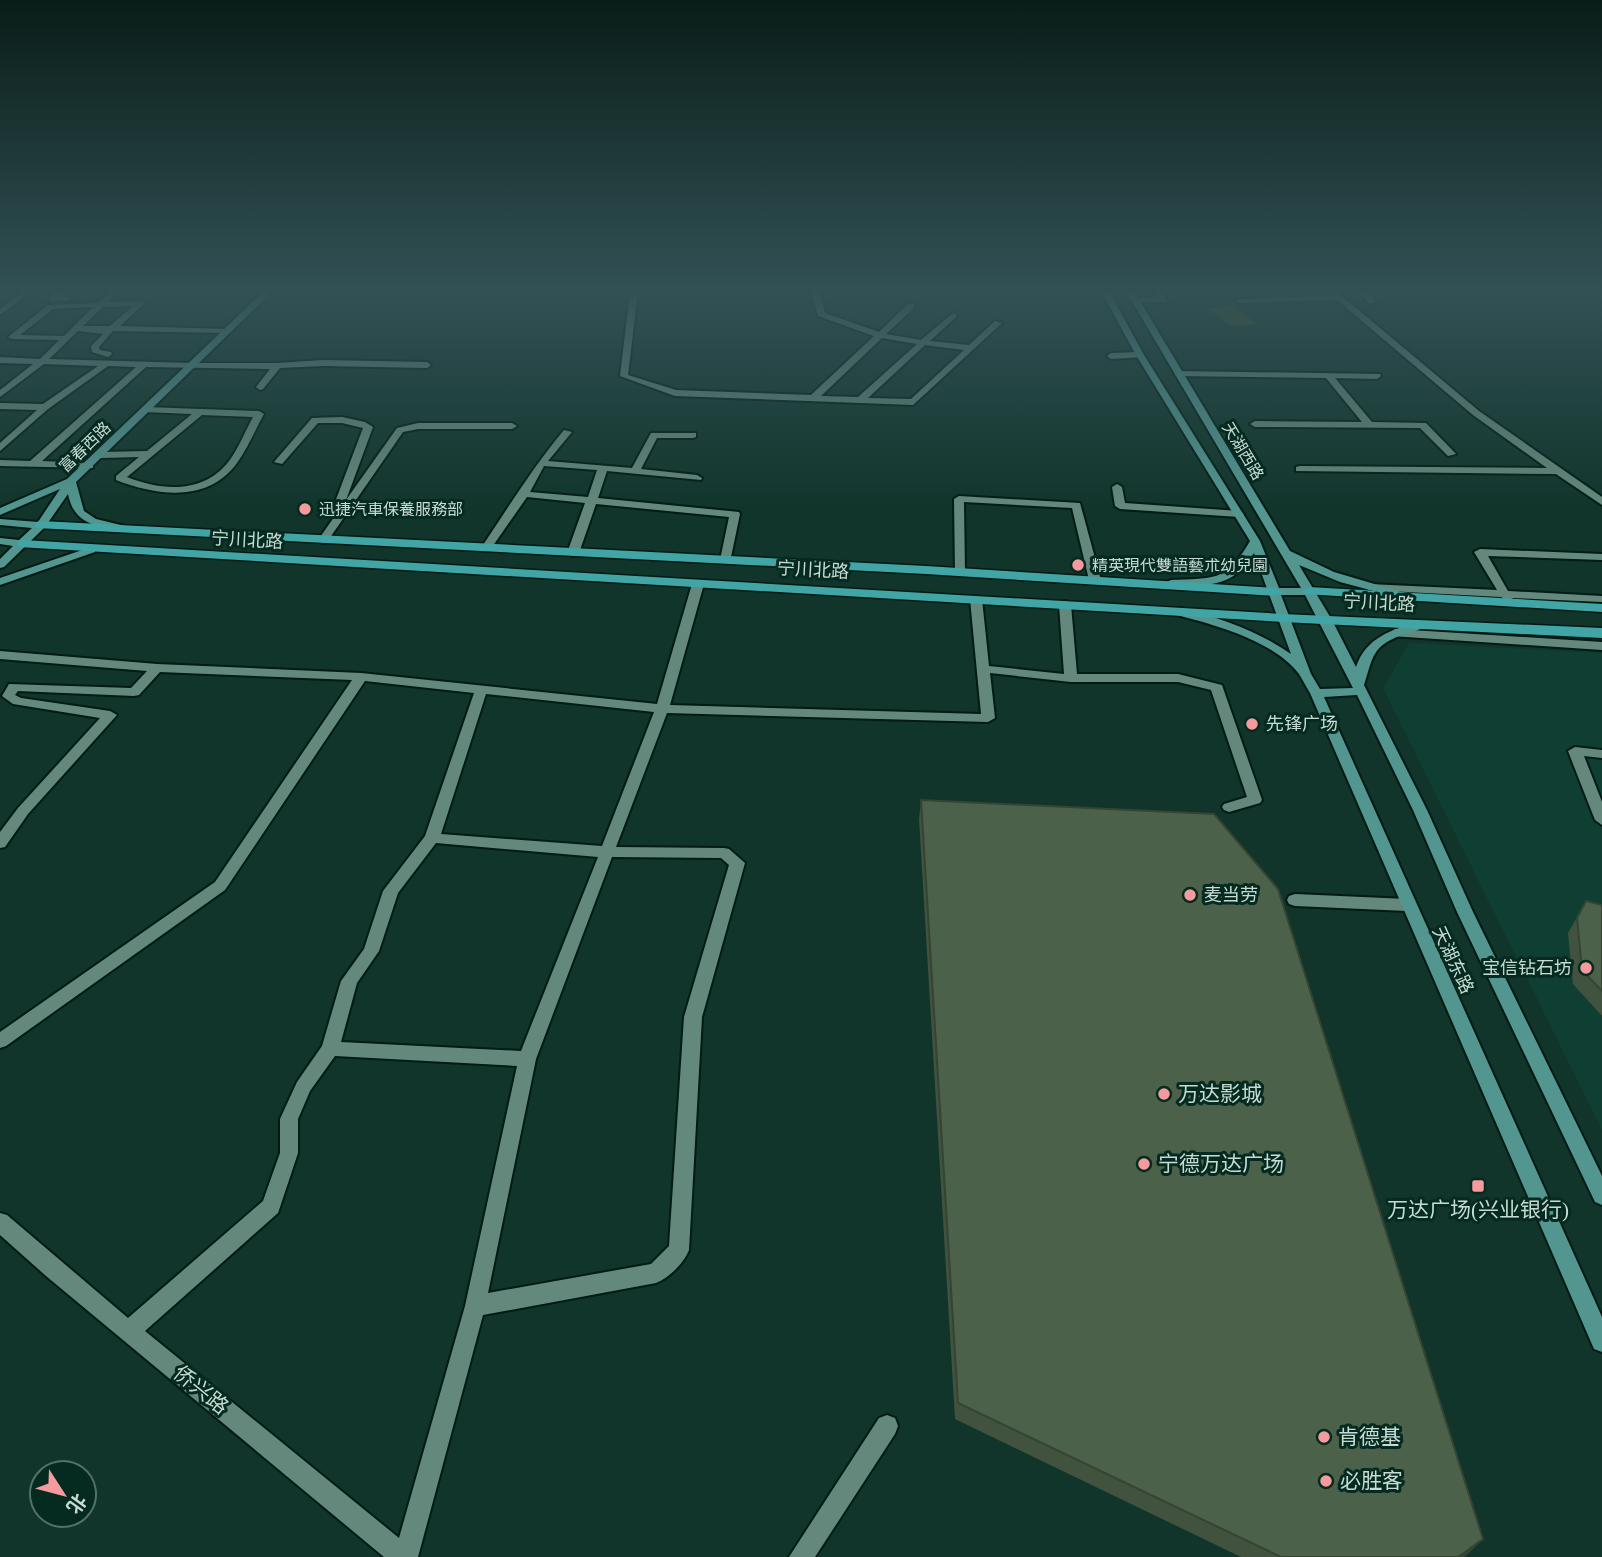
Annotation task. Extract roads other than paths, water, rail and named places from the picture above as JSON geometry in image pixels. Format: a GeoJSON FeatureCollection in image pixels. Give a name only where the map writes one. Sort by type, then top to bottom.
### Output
{"type":"FeatureCollection","features":[{"type":"Feature","properties":{"kind":"main road","name":"富春西路"},"geometry":{"type":"LineString","coordinates":[[0,565],[41,525],[71,481],[90,466],[194,364]]}},
{"type":"Feature","properties":{"kind":"main road"},"geometry":{"type":"LineString","coordinates":[[1145,364],[1255,541],[1276,592]]}},
{"type":"Feature","properties":{"kind":"main road","name":"天湖西路"},"geometry":{"type":"LineString","coordinates":[[1173,364],[1309,591]]}},
{"type":"Feature","properties":{"kind":"main road"},"geometry":{"type":"LineString","coordinates":[[0,512],[71,481],[73,506],[82,518],[126,529]]}},
{"type":"Feature","properties":{"kind":"main road"},"geometry":{"type":"LineString","coordinates":[[0,522],[41,525]]}},
{"type":"Feature","properties":{"kind":"main road","name":"宁川北路"},"geometry":{"type":"LineString","coordinates":[[41,525],[326,535],[486,548],[1139,582],[1276,592],[1309,591],[1464,600],[1507,598],[1602,608]]}},
{"type":"Feature","properties":{"kind":"main road"},"geometry":{"type":"LineString","coordinates":[[1248,529],[1272,530]]}},
{"type":"Feature","properties":{"kind":"main road"},"geometry":{"type":"LineString","coordinates":[[0,541],[23,544]]}},
{"type":"Feature","properties":{"kind":"main road"},"geometry":{"type":"LineString","coordinates":[[1167,584],[1220,581],[1243,564],[1255,541]]}},
{"type":"Feature","properties":{"kind":"main road","name":"宁川北路"},"geometry":{"type":"LineString","coordinates":[[23,544],[1283,618],[1602,633]]}},
{"type":"Feature","properties":{"kind":"main road"},"geometry":{"type":"LineString","coordinates":[[0,582],[91,550]]}},
{"type":"Feature","properties":{"kind":"main road"},"geometry":{"type":"LineString","coordinates":[[1285,552],[1307,566],[1367,587],[1408,597]]}},
{"type":"Feature","properties":{"kind":"main road"},"geometry":{"type":"LineString","coordinates":[[1139,582],[1143,610]]}},
{"type":"Feature","properties":{"kind":"main road","name":"天湖东路"},"geometry":{"type":"LineString","coordinates":[[1309,591],[1360,688],[1602,1196]]}},
{"type":"Feature","properties":{"kind":"main road","name":"天湖东路"},"geometry":{"type":"LineString","coordinates":[[1276,592],[1305,674],[1316,693],[1407,905],[1522,1156],[1602,1341]]}},
{"type":"Feature","properties":{"kind":"main road"},"geometry":{"type":"LineString","coordinates":[[1464,600],[1480,627]]}},
{"type":"Feature","properties":{"kind":"main road"},"geometry":{"type":"LineString","coordinates":[[1176,611],[1228,624],[1263,640],[1286,655],[1305,674]]}},
{"type":"Feature","properties":{"kind":"main road"},"geometry":{"type":"LineString","coordinates":[[1316,693],[1360,688],[1360,665],[1371,646],[1395,633],[1422,625]]}},
{"type":"Feature","properties":{"kind":"street"},"geometry":{"type":"LineString","coordinates":[[0,394],[39,364]]}},
{"type":"Feature","properties":{"kind":"street"},"geometry":{"type":"LineString","coordinates":[[0,448],[45,407],[102,364]]}},
{"type":"Feature","properties":{"kind":"street"},"geometry":{"type":"LineString","coordinates":[[135,364],[192,366],[313,364]]}},
{"type":"Feature","properties":{"kind":"street"},"geometry":{"type":"LineString","coordinates":[[357,364],[427,365]]}},
{"type":"Feature","properties":{"kind":"street"},"geometry":{"type":"LineString","coordinates":[[625,364],[624,376],[675,393],[913,402],[953,364]]}},
{"type":"Feature","properties":{"kind":"street"},"geometry":{"type":"LineString","coordinates":[[813,398],[850,364]]}},
{"type":"Feature","properties":{"kind":"street"},"geometry":{"type":"LineString","coordinates":[[860,400],[900,364]]}},
{"type":"Feature","properties":{"kind":"street"},"geometry":{"type":"LineString","coordinates":[[1416,364],[1476,414],[1602,502]]}},
{"type":"Feature","properties":{"kind":"street"},"geometry":{"type":"LineString","coordinates":[[33,464],[143,365]]}},
{"type":"Feature","properties":{"kind":"street"},"geometry":{"type":"LineString","coordinates":[[260,387],[277,366]]}},
{"type":"Feature","properties":{"kind":"street"},"geometry":{"type":"LineString","coordinates":[[1179,374],[1377,376]]}},
{"type":"Feature","properties":{"kind":"street"},"geometry":{"type":"LineString","coordinates":[[1329,376],[1369,424]]}},
{"type":"Feature","properties":{"kind":"street"},"geometry":{"type":"LineString","coordinates":[[0,406],[45,407]]}},
{"type":"Feature","properties":{"kind":"street"},"geometry":{"type":"LineString","coordinates":[[0,416],[12,406]]}},
{"type":"Feature","properties":{"kind":"street"},"geometry":{"type":"LineString","coordinates":[[146,410],[259,414],[232,464],[199,487],[177,491],[143,489],[120,478],[200,412]]}},
{"type":"Feature","properties":{"kind":"street"},"geometry":{"type":"LineString","coordinates":[[279,462],[315,420],[339,419],[358,422],[368,428],[326,535]]}},
{"type":"Feature","properties":{"kind":"street"},"geometry":{"type":"LineString","coordinates":[[1255,424],[1423,425],[1451,454]]}},
{"type":"Feature","properties":{"kind":"street"},"geometry":{"type":"LineString","coordinates":[[326,535],[400,430],[418,426],[512,426]]}},
{"type":"Feature","properties":{"kind":"street"},"geometry":{"type":"LineString","coordinates":[[486,548],[524,494],[541,463],[567,432]]}},
{"type":"Feature","properties":{"kind":"street"},"geometry":{"type":"LineString","coordinates":[[635,471],[654,435],[693,435]]}},
{"type":"Feature","properties":{"kind":"street"},"geometry":{"type":"LineString","coordinates":[[100,455],[150,454]]}},
{"type":"Feature","properties":{"kind":"street"},"geometry":{"type":"LineString","coordinates":[[0,463],[90,466]]}},
{"type":"Feature","properties":{"kind":"street"},"geometry":{"type":"LineString","coordinates":[[541,463],[697,478]]}},
{"type":"Feature","properties":{"kind":"street"},"geometry":{"type":"LineString","coordinates":[[573,553],[589,500],[603,468]]}},
{"type":"Feature","properties":{"kind":"street"},"geometry":{"type":"LineString","coordinates":[[1300,468],[1558,471]]}},
{"type":"Feature","properties":{"kind":"street"},"geometry":{"type":"LineString","coordinates":[[1117,486],[1120,506],[1238,514]]}},
{"type":"Feature","properties":{"kind":"street"},"geometry":{"type":"LineString","coordinates":[[524,494],[735,514],[726,560]]}},
{"type":"Feature","properties":{"kind":"street"},"geometry":{"type":"LineString","coordinates":[[959,572],[959,499],[1076,506],[1095,580]]}},
{"type":"Feature","properties":{"kind":"street"},"geometry":{"type":"LineString","coordinates":[[1507,598],[1480,552],[1602,557]]}},
{"type":"Feature","properties":{"kind":"street"},"geometry":{"type":"LineString","coordinates":[[405,1557],[475,1306],[527,1059],[662,709],[698,584]]}},
{"type":"Feature","properties":{"kind":"street"},"geometry":{"type":"LineString","coordinates":[[1367,587],[1507,598],[1602,598]]}},
{"type":"Feature","properties":{"kind":"street"},"geometry":{"type":"LineString","coordinates":[[0,655],[157,668],[361,677],[662,709],[988,718],[976,599]]}},
{"type":"Feature","properties":{"kind":"street"},"geometry":{"type":"LineString","coordinates":[[1065,605],[1071,678]]}},
{"type":"Feature","properties":{"kind":"street"},"geometry":{"type":"LineString","coordinates":[[1395,633],[1602,646]]}},
{"type":"Feature","properties":{"kind":"street"},"geometry":{"type":"LineString","coordinates":[[0,842],[23,811],[110,715],[18,701],[8,696],[14,687],[134,692],[157,668]]}},
{"type":"Feature","properties":{"kind":"street"},"geometry":{"type":"LineString","coordinates":[[983,669],[1071,678],[1178,678],[1217,688],[1255,800],[1229,807]]}},
{"type":"Feature","properties":{"kind":"street"},"geometry":{"type":"LineString","coordinates":[[0,1041],[220,886],[361,677]]}},
{"type":"Feature","properties":{"kind":"street"},"geometry":{"type":"LineString","coordinates":[[129,1331],[271,1207],[289,1153],[289,1119],[303,1087],[330,1049],[349,982],[371,951],[391,891],[432,838],[481,690]]}},
{"type":"Feature","properties":{"kind":"street"},"geometry":{"type":"LineString","coordinates":[[1602,754],[1575,751],[1602,820]]}},
{"type":"Feature","properties":{"kind":"street"},"geometry":{"type":"LineString","coordinates":[[432,838],[606,852],[724,853],[737,863],[693,1017],[679,1250],[656,1273],[475,1306]]}},
{"type":"Feature","properties":{"kind":"street"},"geometry":{"type":"LineString","coordinates":[[1295,900],[1407,905]]}},
{"type":"Feature","properties":{"kind":"street"},"geometry":{"type":"LineString","coordinates":[[330,1049],[527,1059]]}},
{"type":"Feature","properties":{"kind":"street","name":"侨兴路"},"geometry":{"type":"LineString","coordinates":[[0,1222],[405,1557]]}},
{"type":"Feature","properties":{"kind":"street"},"geometry":{"type":"LineString","coordinates":[[802,1557],[887,1426]]}},
{"type":"Feature","properties":{"kind":"place","name":"迅捷汽車保養服務部"},"geometry":{"type":"Point","coordinates":[305,509]}},
{"type":"Feature","properties":{"kind":"place","name":"精英現代雙語藝朮幼兒園"},"geometry":{"type":"Point","coordinates":[1078,565]}},
{"type":"Feature","properties":{"kind":"place","name":"先锋广场"},"geometry":{"type":"Point","coordinates":[1252,724]}},
{"type":"Feature","properties":{"kind":"place","name":"麦当劳"},"geometry":{"type":"Point","coordinates":[1190,895]}},
{"type":"Feature","properties":{"kind":"place","name":"宝信钻石坊"},"geometry":{"type":"Point","coordinates":[1586,968]}},
{"type":"Feature","properties":{"kind":"place","name":"万达影城"},"geometry":{"type":"Point","coordinates":[1164,1094]}},
{"type":"Feature","properties":{"kind":"place","name":"宁德万达广场"},"geometry":{"type":"Point","coordinates":[1144,1164]}},
{"type":"Feature","properties":{"kind":"place","name":"万达广场(兴业银行)"},"geometry":{"type":"Point","coordinates":[1478,1186]}},
{"type":"Feature","properties":{"kind":"place","name":"肯德基"},"geometry":{"type":"Point","coordinates":[1324,1437]}},
{"type":"Feature","properties":{"kind":"place","name":"必胜客"},"geometry":{"type":"Point","coordinates":[1326,1481]}}]}
